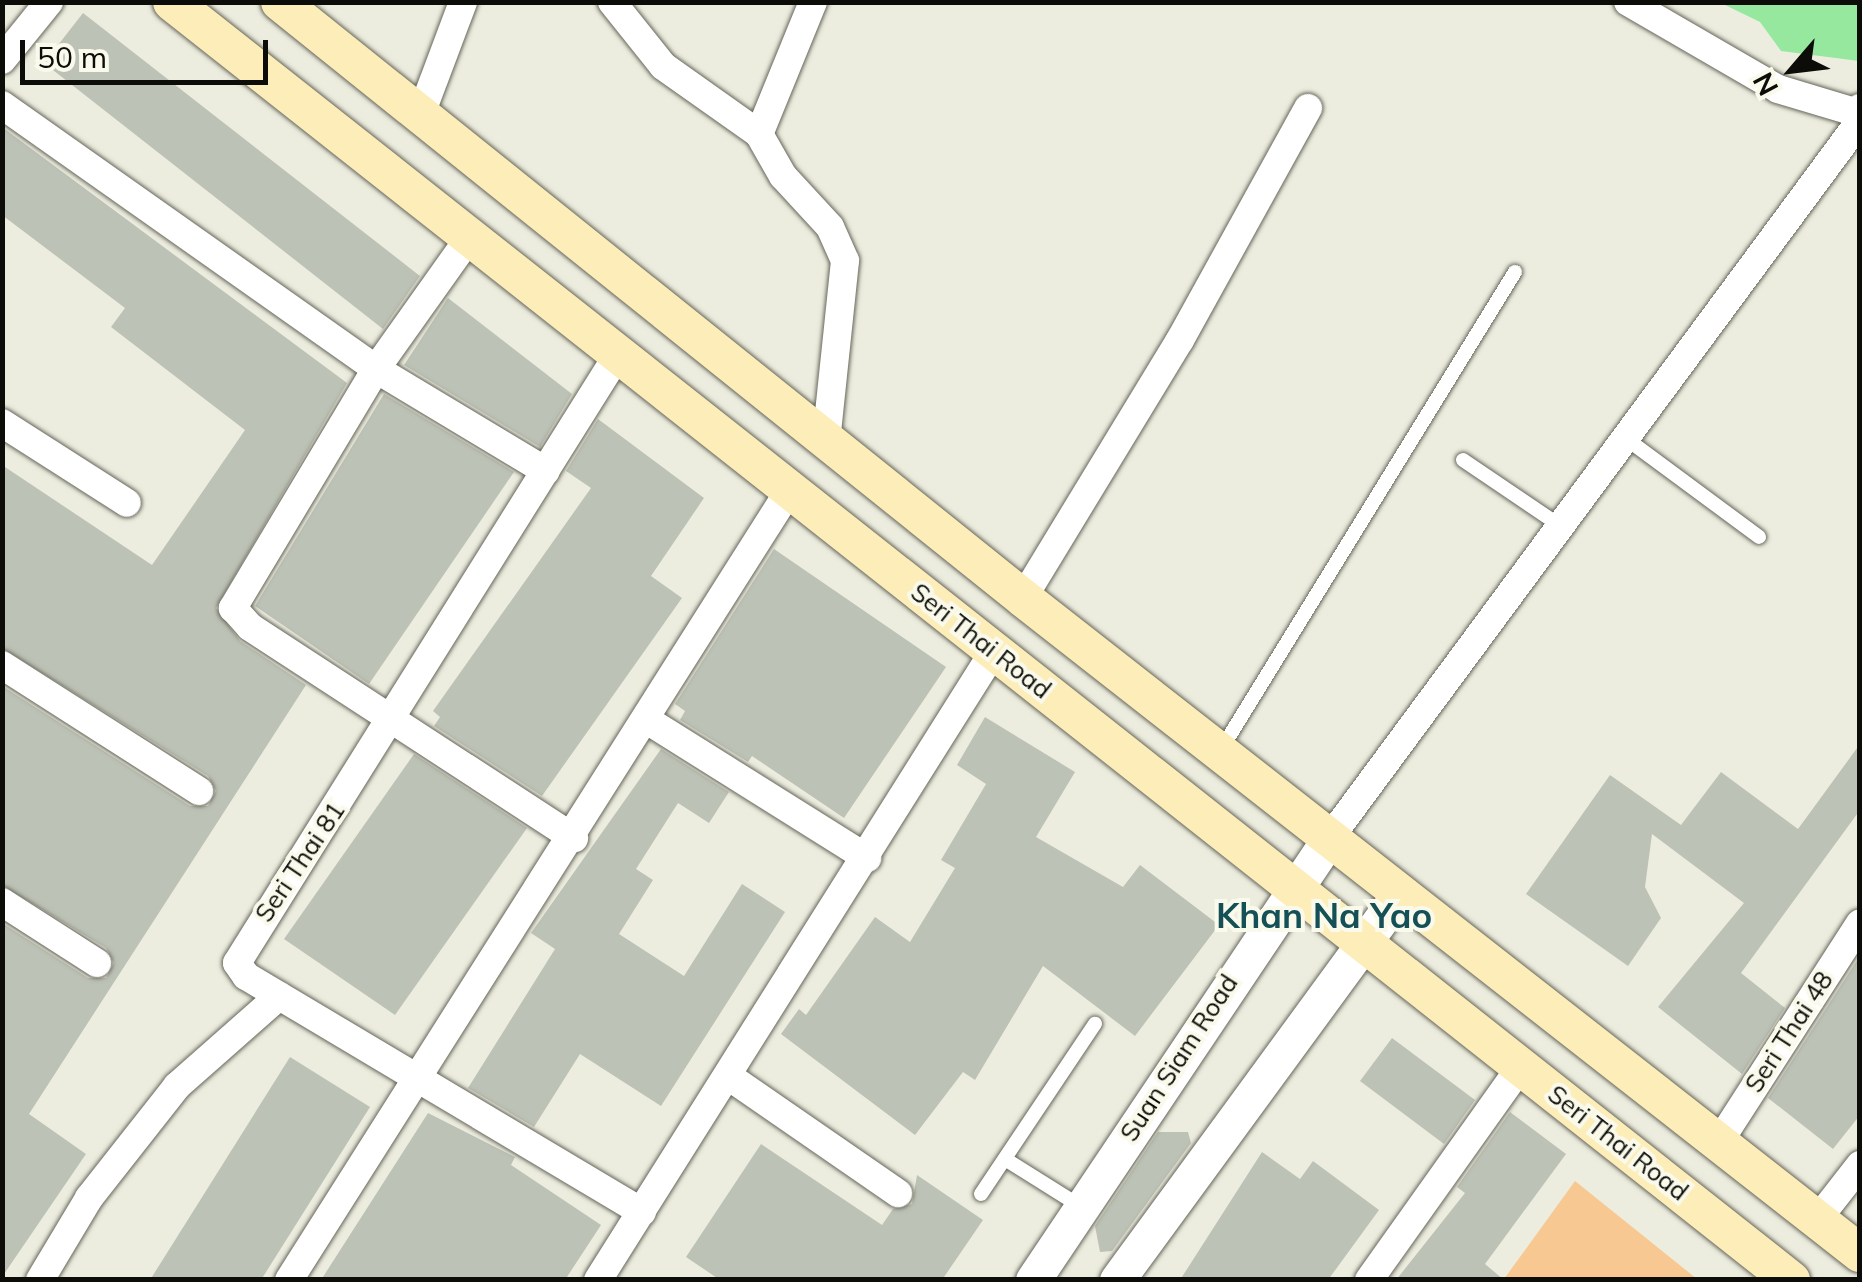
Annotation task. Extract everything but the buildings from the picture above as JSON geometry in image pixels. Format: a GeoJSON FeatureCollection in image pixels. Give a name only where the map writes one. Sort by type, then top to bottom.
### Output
{"type":"FeatureCollection","features":[{"type":"Feature","properties":{"kind":"main road","name":"Seri Thai Road"},"geometry":{"type":"LineString","coordinates":[[172,2],[1791,1280]]}},
{"type":"Feature","properties":{"kind":"main road"},"geometry":{"type":"LineString","coordinates":[[280,2],[1398,896],[1860,1253]]}},
{"type":"Feature","properties":{"kind":"street"},"geometry":{"type":"LineString","coordinates":[[2,60],[49,2]]}},
{"type":"Feature","properties":{"kind":"street"},"geometry":{"type":"LineString","coordinates":[[422,114],[464,2]]}},
{"type":"Feature","properties":{"kind":"street"},"geometry":{"type":"LineString","coordinates":[[612,2],[663,66],[759,134],[783,176],[830,227],[845,261],[826,441]]}},
{"type":"Feature","properties":{"kind":"street"},"geometry":{"type":"LineString","coordinates":[[759,134],[814,2]]}},
{"type":"Feature","properties":{"kind":"street"},"geometry":{"type":"LineString","coordinates":[[1330,839],[1859,111],[1778,89],[1628,2]]}},
{"type":"Feature","properties":{"kind":"street"},"geometry":{"type":"LineString","coordinates":[[2,106],[376,369],[546,471]]}},
{"type":"Feature","properties":{"kind":"street"},"geometry":{"type":"LineString","coordinates":[[1022,598],[1180,340],[1308,108]]}},
{"type":"Feature","properties":{"kind":"street"},"geometry":{"type":"LineString","coordinates":[[469,238],[376,369],[232,598],[250,627],[574,838]]}},
{"type":"Feature","properties":{"kind":"street","name":"Seri Thai 81"},"geometry":{"type":"LineString","coordinates":[[617,356],[391,721],[238,956],[246,976],[642,1212]]}},
{"type":"Feature","properties":{"kind":"street"},"geometry":{"type":"LineString","coordinates":[[2,423],[127,503]]}},
{"type":"Feature","properties":{"kind":"street"},"geometry":{"type":"LineString","coordinates":[[289,1280],[422,1079],[789,490]]}},
{"type":"Feature","properties":{"kind":"street"},"geometry":{"type":"LineString","coordinates":[[598,1280],[731,1078],[994,651]]}},
{"type":"Feature","properties":{"kind":"street"},"geometry":{"type":"LineString","coordinates":[[2,665],[199,791]]}},
{"type":"Feature","properties":{"kind":"street"},"geometry":{"type":"LineString","coordinates":[[647,720],[867,858]]}},
{"type":"Feature","properties":{"kind":"street","name":"Suan Siam Road"},"geometry":{"type":"LineString","coordinates":[[1033,1280],[1292,886],[1330,839]]}},
{"type":"Feature","properties":{"kind":"street"},"geometry":{"type":"LineString","coordinates":[[1117,1280],[1398,896]]}},
{"type":"Feature","properties":{"kind":"street"},"geometry":{"type":"LineString","coordinates":[[2,902],[97,963]]}},
{"type":"Feature","properties":{"kind":"street","name":"Seri Thai 48"},"geometry":{"type":"LineString","coordinates":[[1720,1142],[1860,923]]}},
{"type":"Feature","properties":{"kind":"street"},"geometry":{"type":"LineString","coordinates":[[40,1280],[89,1198],[177,1086],[279,996]]}},
{"type":"Feature","properties":{"kind":"street"},"geometry":{"type":"LineString","coordinates":[[1369,1280],[1520,1066]]}},
{"type":"Feature","properties":{"kind":"street"},"geometry":{"type":"LineString","coordinates":[[731,1078],[898,1193]]}},
{"type":"Feature","properties":{"kind":"street"},"geometry":{"type":"LineString","coordinates":[[1817,1220],[1860,1165]]}},
{"type":"Feature","properties":{"kind":"lane"},"geometry":{"type":"LineString","coordinates":[[1219,753],[1515,272]]}},
{"type":"Feature","properties":{"kind":"lane"},"geometry":{"type":"LineString","coordinates":[[1624,438],[1759,536]]}},
{"type":"Feature","properties":{"kind":"lane"},"geometry":{"type":"LineString","coordinates":[[1463,460],[1559,525]]}},
{"type":"Feature","properties":{"kind":"lane"},"geometry":{"type":"LineString","coordinates":[[982,1194],[1095,1024]]}},
{"type":"Feature","properties":{"kind":"lane"},"geometry":{"type":"LineString","coordinates":[[1005,1159],[1081,1206]]}},
{"type":"Feature","properties":{"kind":"shaded area"},"geometry":{"type":"Polygon","coordinates":[[[1721,3],[1859,3],[1859,61],[1781,51],[1760,22],[1721,3]]]}},
{"type":"Feature","properties":{"kind":"shaded area"},"geometry":{"type":"Polygon","coordinates":[[[1575,1181],[1697,1279],[1504,1279],[1575,1181]]]}},
{"type":"Feature","properties":{"kind":"district","name":"Khan Na Yao"},"geometry":{"type":"Point","coordinates":[1324,915]}}]}
